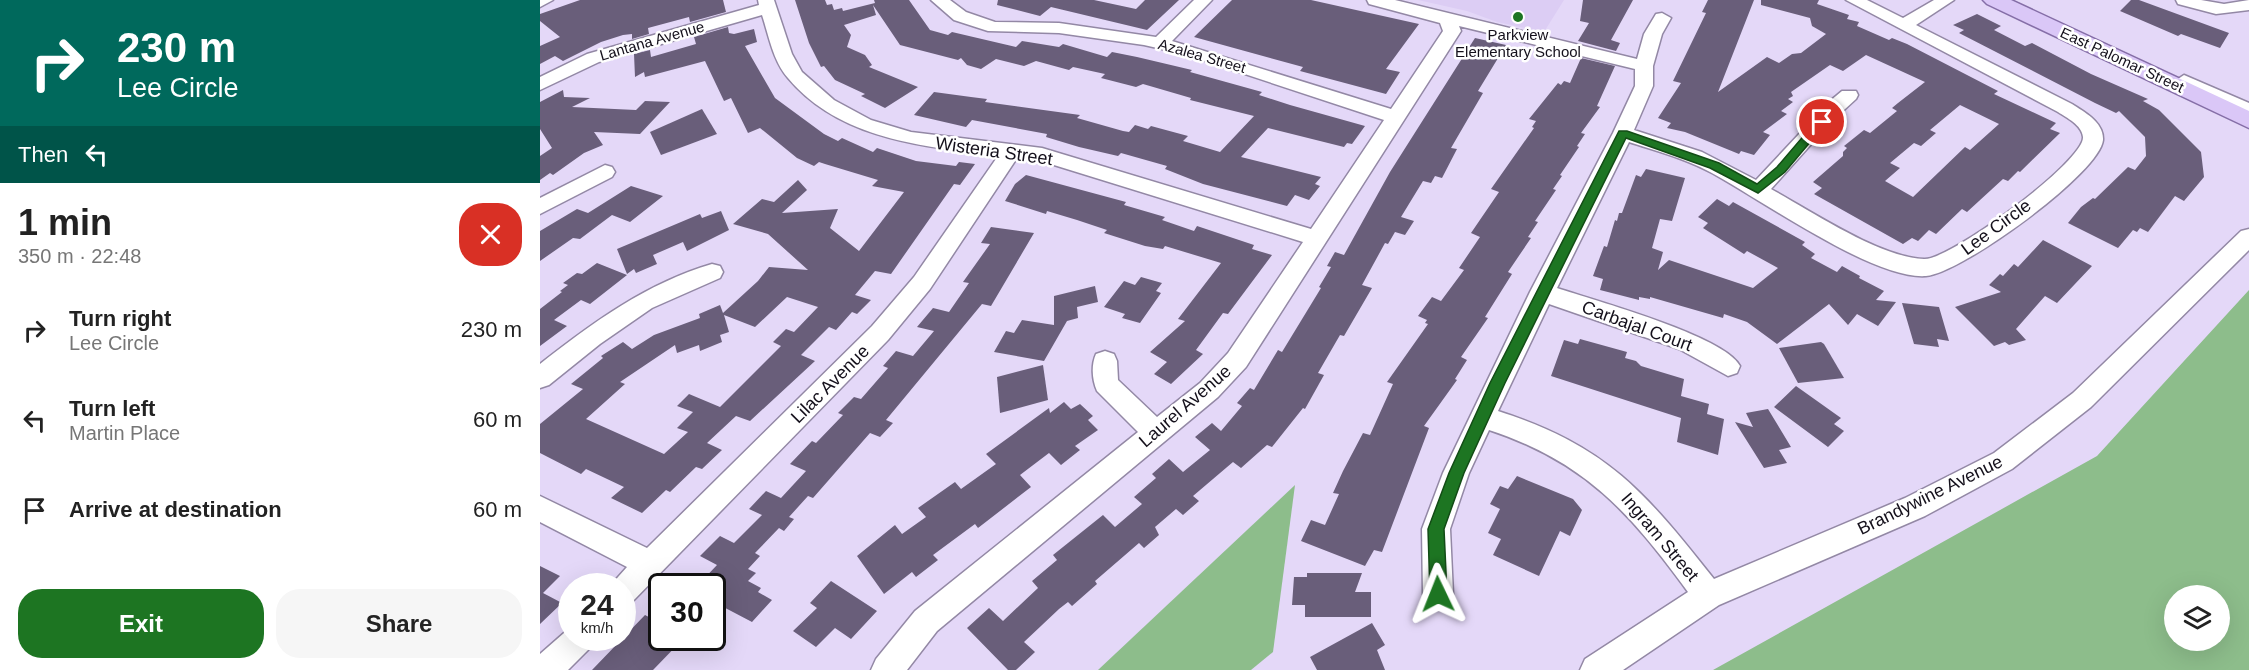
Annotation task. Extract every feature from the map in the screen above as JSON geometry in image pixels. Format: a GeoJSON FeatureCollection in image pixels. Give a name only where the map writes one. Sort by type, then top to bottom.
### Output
{"type":"FeatureCollection","features":[{"type":"Feature","properties":{"kind":"main road","name":"East Palomar Street"},"geometry":{"type":"LineString","coordinates":[[1994,0],[2249,120]]}},
{"type":"Feature","properties":{"kind":"main road","name":"East Palomar Street"},"geometry":{"type":"LineString","coordinates":[[2028,1],[2249,102]]}},
{"type":"Feature","properties":{"kind":"street"},"geometry":{"type":"LineString","coordinates":[[540,2],[545,0]]}},
{"type":"Feature","properties":{"kind":"street","name":"Azalea Street"},"geometry":{"type":"LineString","coordinates":[[939,0],[960,16],[994,27],[1059,28],[1160,43],[1189,50],[1395,117]]}},
{"type":"Feature","properties":{"kind":"street"},"geometry":{"type":"LineString","coordinates":[[1160,43],[1204,0]]}},
{"type":"Feature","properties":{"kind":"street"},"geometry":{"type":"LineString","coordinates":[[1375,0],[1431,13],[1449,22],[1476,23],[1644,66]]}},
{"type":"Feature","properties":{"kind":"street","name":"Lee Circle"},"geometry":{"type":"LineString","coordinates":[[1623,133],[1714,166],[1863,248],[1892,261],[1927,268],[1974,246],[2069,172],[2090,152],[2093,135],[2082,120],[2052,101],[1854,0]]}},
{"type":"Feature","properties":{"kind":"street"},"geometry":{"type":"LineString","coordinates":[[1903,25],[1946,0]]}},
{"type":"Feature","properties":{"kind":"street"},"geometry":{"type":"LineString","coordinates":[[2184,0],[2217,10],[2234,10],[2249,4]]}},
{"type":"Feature","properties":{"kind":"street","name":"Lantana Avenue"},"geometry":{"type":"LineString","coordinates":[[540,84],[593,58],[767,4]]}},
{"type":"Feature","properties":{"kind":"street","name":"Wisteria Street"},"geometry":{"type":"LineString","coordinates":[[767,4],[788,65],[804,85],[827,104],[864,124],[910,138],[1010,153],[1042,155],[1317,238]]}},
{"type":"Feature","properties":{"kind":"street"},"geometry":{"type":"LineString","coordinates":[[1438,594],[1436,529],[1456,473],[1542,292],[1623,133],[1644,86],[1644,66],[1653,34],[1662,18]]}},
{"type":"Feature","properties":{"kind":"street","name":"Laurel Avenue"},"geometry":{"type":"LineString","coordinates":[[887,670],[926,621],[1209,390],[1237,360],[1452,31],[1449,22]]}},
{"type":"Feature","properties":{"kind":"street"},"geometry":{"type":"LineString","coordinates":[[2063,32],[2133,58],[2249,111]]}},
{"type":"Feature","properties":{"kind":"street"},"geometry":{"type":"LineString","coordinates":[[1758,189],[1781,169],[1835,105],[1849,95]]}},
{"type":"Feature","properties":{"kind":"street","name":"Lilac Avenue"},"geometry":{"type":"LineString","coordinates":[[636,578],[880,333],[922,283],[1010,153]]}},
{"type":"Feature","properties":{"kind":"street"},"geometry":{"type":"LineString","coordinates":[[540,207],[605,172]]}},
{"type":"Feature","properties":{"kind":"street","name":"Brandywine Avenue"},"geometry":{"type":"LineString","coordinates":[[1596,670],[1709,595],[1915,507],[2003,461],[2082,400],[2249,237]]}},
{"type":"Feature","properties":{"kind":"street"},"geometry":{"type":"LineString","coordinates":[[540,378],[591,337],[644,302],[712,272]]}},
{"type":"Feature","properties":{"kind":"street","name":"Carbajal Court"},"geometry":{"type":"LineString","coordinates":[[1542,292],[1688,342],[1728,366]]}},
{"type":"Feature","properties":{"kind":"street"},"geometry":{"type":"LineString","coordinates":[[1105,361],[1106,384],[1156,433]]}},
{"type":"Feature","properties":{"kind":"street","name":"Ingram Street"},"geometry":{"type":"LineString","coordinates":[[1481,417],[1554,444],[1608,478],[1648,516],[1709,595]]}},
{"type":"Feature","properties":{"kind":"street"},"geometry":{"type":"LineString","coordinates":[[540,508],[650,564]]}},
{"type":"Feature","properties":{"kind":"street"},"geometry":{"type":"LineString","coordinates":[[546,670],[565,651]]}},
{"type":"Feature","properties":{"kind":"shaded area","name":"Parkview Elementary School"},"geometry":{"type":"Polygon","coordinates":[[[1418,0],[1564,0],[1544,32],[1497,22],[1467,11],[1418,0]]]}},
{"type":"Feature","properties":{"kind":"green space"},"geometry":{"type":"Polygon","coordinates":[[[2249,290],[2249,670],[1713,670],[2097,456],[2249,290]]]}},
{"type":"Feature","properties":{"kind":"green space"},"geometry":{"type":"Polygon","coordinates":[[[1295,485],[1273,652],[1251,670],[1098,670],[1295,485]]]}},
{"type":"Feature","properties":{"kind":"building"},"geometry":{"type":"Polygon","coordinates":[[[580,0],[723,0],[726,12],[690,22],[689,17],[648,28],[649,34],[632,39],[632,34],[623,35],[601,42],[563,61],[555,56],[540,64],[540,46],[560,37],[540,21],[540,14],[580,0]]]}},
{"type":"Feature","properties":{"kind":"building"},"geometry":{"type":"Polygon","coordinates":[[[795,0],[825,0],[827,5],[832,4],[834,10],[842,8],[843,11],[875,3],[874,0],[909,0],[930,30],[948,35],[952,32],[1016,47],[1022,41],[1059,47],[1063,44],[1107,57],[1112,52],[1137,57],[1192,70],[1190,72],[1262,92],[1259,95],[1365,126],[1352,144],[1347,143],[1344,147],[1268,128],[1241,157],[1321,177],[1315,184],[1320,186],[1309,200],[1295,195],[1287,206],[1203,184],[1165,169],[1167,166],[1121,153],[1118,156],[1079,147],[1046,137],[1047,134],[972,120],[966,127],[914,115],[934,92],[987,99],[985,102],[1080,115],[1077,118],[1129,132],[1135,125],[1148,129],[1151,126],[1188,136],[1183,141],[1220,152],[1254,116],[1190,100],[1191,98],[1143,84],[1136,87],[1101,78],[1105,74],[1073,67],[1069,70],[1036,61],[1024,66],[996,59],[981,69],[967,65],[961,58],[958,60],[900,45],[873,5],[876,15],[844,25],[851,35],[847,47],[865,55],[872,65],[869,67],[918,87],[885,108],[861,96],[865,94],[835,80],[824,66],[821,67],[809,43],[795,0]]]}},
{"type":"Feature","properties":{"kind":"building"},"geometry":{"type":"Polygon","coordinates":[[[998,0],[1094,0],[1136,9],[1145,0],[1179,0],[1147,30],[1051,7],[1040,16],[997,5],[998,0]]]}},
{"type":"Feature","properties":{"kind":"building"},"geometry":{"type":"Polygon","coordinates":[[[1232,0],[1311,0],[1419,24],[1386,69],[1400,72],[1386,94],[1300,71],[1303,67],[1194,37],[1232,0]]]}},
{"type":"Feature","properties":{"kind":"building"},"geometry":{"type":"Polygon","coordinates":[[[1583,0],[1633,0],[1611,40],[1620,43],[1616,51],[1578,41],[1589,23],[1580,21],[1583,0]]]}},
{"type":"Feature","properties":{"kind":"building"},"geometry":{"type":"Polygon","coordinates":[[[1708,0],[1754,0],[1718,92],[1767,57],[1779,63],[1792,54],[1801,53],[1826,34],[1812,26],[1810,18],[1761,5],[1761,0],[1819,0],[1817,4],[1849,15],[1847,19],[1859,22],[1857,26],[1889,40],[1892,38],[1907,44],[1998,91],[1994,94],[2056,123],[2050,129],[2060,133],[2020,172],[2018,171],[2008,181],[2003,179],[1967,212],[1962,209],[1936,234],[1929,230],[1918,241],[1912,238],[1903,244],[1814,194],[1822,188],[1813,182],[1843,156],[1847,148],[1844,146],[1864,130],[1870,133],[1897,111],[1892,108],[1925,82],[1866,55],[1843,71],[1830,65],[1791,92],[1793,96],[1788,99],[1793,102],[1781,111],[1787,114],[1763,132],[1770,135],[1754,155],[1741,151],[1739,154],[1685,132],[1667,128],[1671,123],[1658,118],[1681,83],[1673,81],[1706,13],[1702,12],[1708,0]],[[1960,105],[1930,130],[1936,133],[1921,146],[1914,143],[1890,163],[1900,168],[1885,181],[1913,197],[1965,147],[1970,150],[1999,124],[1960,105]]]}},
{"type":"Feature","properties":{"kind":"building"},"geometry":{"type":"Polygon","coordinates":[[[2131,0],[2139,0],[2229,33],[2220,48],[2181,34],[2178,36],[2120,11],[2131,0]]]}},
{"type":"Feature","properties":{"kind":"building"},"geometry":{"type":"Polygon","coordinates":[[[1977,14],[2001,26],[1994,30],[2025,46],[2032,43],[2091,74],[2148,99],[2143,101],[2159,110],[2201,152],[2204,177],[2184,201],[2175,196],[2148,232],[2140,228],[2137,232],[2133,230],[2118,248],[2068,223],[2081,207],[2093,198],[2095,199],[2128,167],[2135,170],[2146,156],[2145,137],[2119,111],[2116,113],[2095,103],[1959,33],[1964,30],[1953,25],[1977,14]]]}},
{"type":"Feature","properties":{"kind":"building"},"geometry":{"type":"Polygon","coordinates":[[[728,27],[729,33],[734,34],[754,29],[757,42],[745,46],[775,98],[824,134],[838,141],[842,138],[873,152],[877,148],[916,161],[956,166],[959,162],[975,164],[960,185],[954,184],[891,274],[875,271],[855,295],[871,300],[857,314],[852,312],[836,330],[829,327],[801,355],[815,361],[750,421],[736,416],[707,443],[722,450],[702,469],[696,467],[670,492],[666,490],[642,513],[611,498],[624,487],[586,469],[581,474],[540,453],[540,424],[583,389],[571,384],[603,358],[601,356],[623,342],[632,349],[654,335],[700,318],[699,314],[720,305],[723,313],[758,281],[769,267],[808,270],[768,234],[733,224],[762,199],[774,202],[798,180],[807,190],[782,213],[838,209],[830,228],[859,251],[904,192],[872,186],[878,180],[819,162],[814,166],[797,158],[760,128],[748,133],[731,98],[724,101],[705,61],[645,77],[644,72],[635,77],[634,54],[650,50],[651,57],[696,44],[694,37],[728,27]],[[787,297],[755,327],[724,315],[729,332],[720,335],[722,342],[700,351],[699,345],[677,353],[675,345],[620,382],[625,384],[586,419],[664,454],[688,432],[677,428],[693,412],[677,406],[689,394],[720,407],[781,346],[773,342],[786,329],[794,332],[818,307],[787,297]]]}},
{"type":"Feature","properties":{"kind":"building"},"geometry":{"type":"Polygon","coordinates":[[[1475,38],[1506,45],[1478,91],[1483,93],[1451,148],[1457,149],[1442,178],[1435,176],[1431,183],[1423,181],[1401,217],[1414,221],[1405,235],[1395,232],[1388,244],[1385,243],[1362,285],[1372,288],[1344,336],[1340,335],[1318,373],[1324,375],[1305,409],[1303,408],[1272,447],[1267,445],[1241,468],[1233,462],[1193,496],[1199,501],[1183,515],[1176,509],[1155,527],[1159,535],[1144,548],[1139,543],[1095,581],[1097,584],[1072,606],[1068,602],[1059,609],[1024,642],[1035,652],[1016,670],[1008,670],[967,628],[989,608],[1003,621],[1038,588],[1032,581],[1057,560],[1053,555],[1103,515],[1115,527],[1142,504],[1134,497],[1156,478],[1152,474],[1169,459],[1183,472],[1210,450],[1195,437],[1212,423],[1221,431],[1242,406],[1237,403],[1250,388],[1254,390],[1278,350],[1282,352],[1321,288],[1319,287],[1331,267],[1327,266],[1335,252],[1344,255],[1390,172],[1475,38]]]}},
{"type":"Feature","properties":{"kind":"building"},"geometry":{"type":"Polygon","coordinates":[[[1581,58],[1615,66],[1597,106],[1600,107],[1581,133],[1585,134],[1577,146],[1579,147],[1560,175],[1562,176],[1553,189],[1556,190],[1535,221],[1538,222],[1528,237],[1531,238],[1508,272],[1512,274],[1485,317],[1488,318],[1461,357],[1467,360],[1455,379],[1457,380],[1424,426],[1429,428],[1382,552],[1374,550],[1365,566],[1301,541],[1311,520],[1325,525],[1339,494],[1333,493],[1343,471],[1363,433],[1370,435],[1393,384],[1387,382],[1428,324],[1425,323],[1427,320],[1418,316],[1432,297],[1441,301],[1464,270],[1459,268],[1480,237],[1471,233],[1499,192],[1491,189],[1534,128],[1532,127],[1536,121],[1529,119],[1558,83],[1561,85],[1564,81],[1570,83],[1581,58]]]}},
{"type":"Feature","properties":{"kind":"building"},"geometry":{"type":"Polygon","coordinates":[[[563,90],[564,97],[590,98],[572,107],[636,110],[645,101],[670,102],[640,134],[594,132],[603,145],[584,153],[553,175],[550,173],[540,180],[540,156],[552,148],[540,129],[540,102],[563,90]]]}},
{"type":"Feature","properties":{"kind":"building"},"geometry":{"type":"Polygon","coordinates":[[[702,109],[717,134],[661,155],[650,132],[702,109]]]}},
{"type":"Feature","properties":{"kind":"building"},"geometry":{"type":"Polygon","coordinates":[[[1646,169],[1685,178],[1672,221],[1660,219],[1652,248],[1663,252],[1658,270],[1669,260],[1753,288],[1778,268],[1747,251],[1744,254],[1703,228],[1708,223],[1698,217],[1717,199],[1729,206],[1733,202],[1805,242],[1802,245],[1815,254],[1811,258],[1837,272],[1842,266],[1884,291],[1876,300],[1896,302],[1878,326],[1857,314],[1848,325],[1829,304],[1777,344],[1747,322],[1724,314],[1723,318],[1650,297],[1650,299],[1639,297],[1639,300],[1600,290],[1603,279],[1593,276],[1604,246],[1607,247],[1615,220],[1617,221],[1619,213],[1622,213],[1636,175],[1641,177],[1646,169]]]}},
{"type":"Feature","properties":{"kind":"building"},"geometry":{"type":"Polygon","coordinates":[[[1026,175],[1126,202],[1124,205],[1165,217],[1162,220],[1194,231],[1197,226],[1254,245],[1252,249],[1272,255],[1228,314],[1223,313],[1196,350],[1203,354],[1171,384],[1154,374],[1167,362],[1150,352],[1185,321],[1178,319],[1221,263],[1165,246],[1163,249],[1145,246],[1104,233],[1107,230],[1077,220],[1047,211],[1046,214],[1005,201],[1015,184],[1026,175]]]}},
{"type":"Feature","properties":{"kind":"building"},"geometry":{"type":"Polygon","coordinates":[[[631,186],[663,196],[630,222],[612,215],[580,239],[573,238],[540,261],[540,231],[577,209],[588,213],[631,186]]]}},
{"type":"Feature","properties":{"kind":"building"},"geometry":{"type":"Polygon","coordinates":[[[721,211],[729,230],[687,251],[683,242],[653,255],[657,264],[636,273],[634,269],[627,274],[617,249],[700,214],[702,218],[721,211]]]}},
{"type":"Feature","properties":{"kind":"building"},"geometry":{"type":"Polygon","coordinates":[[[991,227],[1034,233],[991,306],[982,304],[886,420],[893,423],[880,437],[870,433],[813,498],[808,496],[789,517],[794,519],[784,531],[779,528],[755,553],[760,556],[748,569],[756,573],[748,581],[761,588],[758,592],[772,600],[752,622],[726,608],[726,573],[709,573],[717,565],[700,556],[720,536],[734,543],[762,515],[749,509],[766,491],[781,498],[806,471],[790,464],[812,441],[816,443],[843,415],[838,413],[854,397],[861,399],[888,368],[883,366],[896,351],[913,356],[934,331],[917,327],[933,308],[949,312],[969,283],[963,282],[990,244],[981,243],[991,227]]]}},
{"type":"Feature","properties":{"kind":"building"},"geometry":{"type":"Polygon","coordinates":[[[2043,240],[2092,266],[2057,303],[2045,296],[2016,329],[2026,340],[2009,345],[2005,342],[1994,346],[1955,307],[2001,292],[1989,285],[2000,274],[2003,276],[2014,264],[2018,267],[2043,240]]]}},
{"type":"Feature","properties":{"kind":"building"},"geometry":{"type":"Polygon","coordinates":[[[597,263],[627,275],[590,304],[581,300],[554,320],[567,326],[540,346],[540,309],[568,285],[563,283],[577,273],[582,274],[597,263]]]}},
{"type":"Feature","properties":{"kind":"building"},"geometry":{"type":"Polygon","coordinates":[[[1141,277],[1162,283],[1156,291],[1161,293],[1140,323],[1122,318],[1125,314],[1104,307],[1124,281],[1135,285],[1141,277]]]}},
{"type":"Feature","properties":{"kind":"building"},"geometry":{"type":"Polygon","coordinates":[[[1095,286],[1098,302],[1077,307],[1078,318],[1067,321],[1044,361],[994,352],[1006,331],[1014,333],[1022,320],[1054,325],[1054,296],[1095,286]]]}},
{"type":"Feature","properties":{"kind":"building"},"geometry":{"type":"Polygon","coordinates":[[[1902,303],[1939,307],[1949,341],[1937,339],[1939,347],[1914,344],[1902,303]]]}},
{"type":"Feature","properties":{"kind":"building"},"geometry":{"type":"Polygon","coordinates":[[[1580,339],[1627,352],[1625,358],[1636,361],[1641,366],[1684,379],[1681,396],[1709,404],[1707,414],[1724,419],[1718,455],[1677,442],[1681,418],[1551,376],[1564,340],[1578,344],[1580,339]]]}},
{"type":"Feature","properties":{"kind":"building"},"geometry":{"type":"Polygon","coordinates":[[[1821,342],[1844,378],[1798,383],[1779,348],[1821,342]]]}},
{"type":"Feature","properties":{"kind":"building"},"geometry":{"type":"Polygon","coordinates":[[[1043,365],[1048,400],[1000,413],[997,377],[1043,365]]]}},
{"type":"Feature","properties":{"kind":"building"},"geometry":{"type":"Polygon","coordinates":[[[1796,386],[1841,418],[1834,424],[1844,431],[1828,447],[1774,407],[1796,386]]]}},
{"type":"Feature","properties":{"kind":"building"},"geometry":{"type":"Polygon","coordinates":[[[1064,402],[1071,409],[1080,404],[1093,416],[1088,420],[1098,430],[1075,446],[1080,450],[1061,465],[1049,453],[1020,475],[1031,487],[978,528],[975,524],[933,555],[938,560],[916,577],[912,572],[884,594],[857,556],[895,525],[902,534],[926,517],[918,508],[955,482],[961,489],[996,464],[986,454],[1049,408],[1050,413],[1064,402]]]}},
{"type":"Feature","properties":{"kind":"building"},"geometry":{"type":"Polygon","coordinates":[[[1768,409],[1791,447],[1779,450],[1787,463],[1764,468],[1735,422],[1753,427],[1746,413],[1768,409]]]}},
{"type":"Feature","properties":{"kind":"building"},"geometry":{"type":"Polygon","coordinates":[[[1517,476],[1573,499],[1582,510],[1570,536],[1560,531],[1539,576],[1493,555],[1501,539],[1488,533],[1500,509],[1490,504],[1500,486],[1508,489],[1517,476]]]}},
{"type":"Feature","properties":{"kind":"building"},"geometry":{"type":"Polygon","coordinates":[[[540,566],[558,575],[558,578],[543,593],[558,601],[558,607],[540,624],[540,566]]]}},
{"type":"Feature","properties":{"kind":"building"},"geometry":{"type":"Polygon","coordinates":[[[1307,573],[1362,573],[1355,592],[1371,592],[1371,617],[1305,617],[1305,605],[1292,605],[1294,577],[1307,577],[1307,573]]]}},
{"type":"Feature","properties":{"kind":"building"},"geometry":{"type":"Polygon","coordinates":[[[831,581],[877,611],[851,639],[835,628],[816,647],[793,631],[817,608],[810,603],[831,581]]]}},
{"type":"Feature","properties":{"kind":"building"},"geometry":{"type":"Polygon","coordinates":[[[645,615],[648,617],[648,651],[671,651],[653,670],[592,670],[610,651],[636,651],[636,624],[645,615]]]}},
{"type":"Feature","properties":{"kind":"building"},"geometry":{"type":"Polygon","coordinates":[[[1372,623],[1385,645],[1377,650],[1385,670],[1317,670],[1310,657],[1372,623]]]}},
{"type":"Feature","properties":{"kind":"place","name":"Parkview Elementary School"},"geometry":{"type":"Point","coordinates":[1518,17]}},
{"type":"Feature","properties":{"kind":"route"},"geometry":{"type":"LineString","coordinates":[[1438,594],[1436,529],[1456,473],[1542,292],[1623,133],[1714,166],[1758,189],[1781,169],[1822,122]]}}]}
